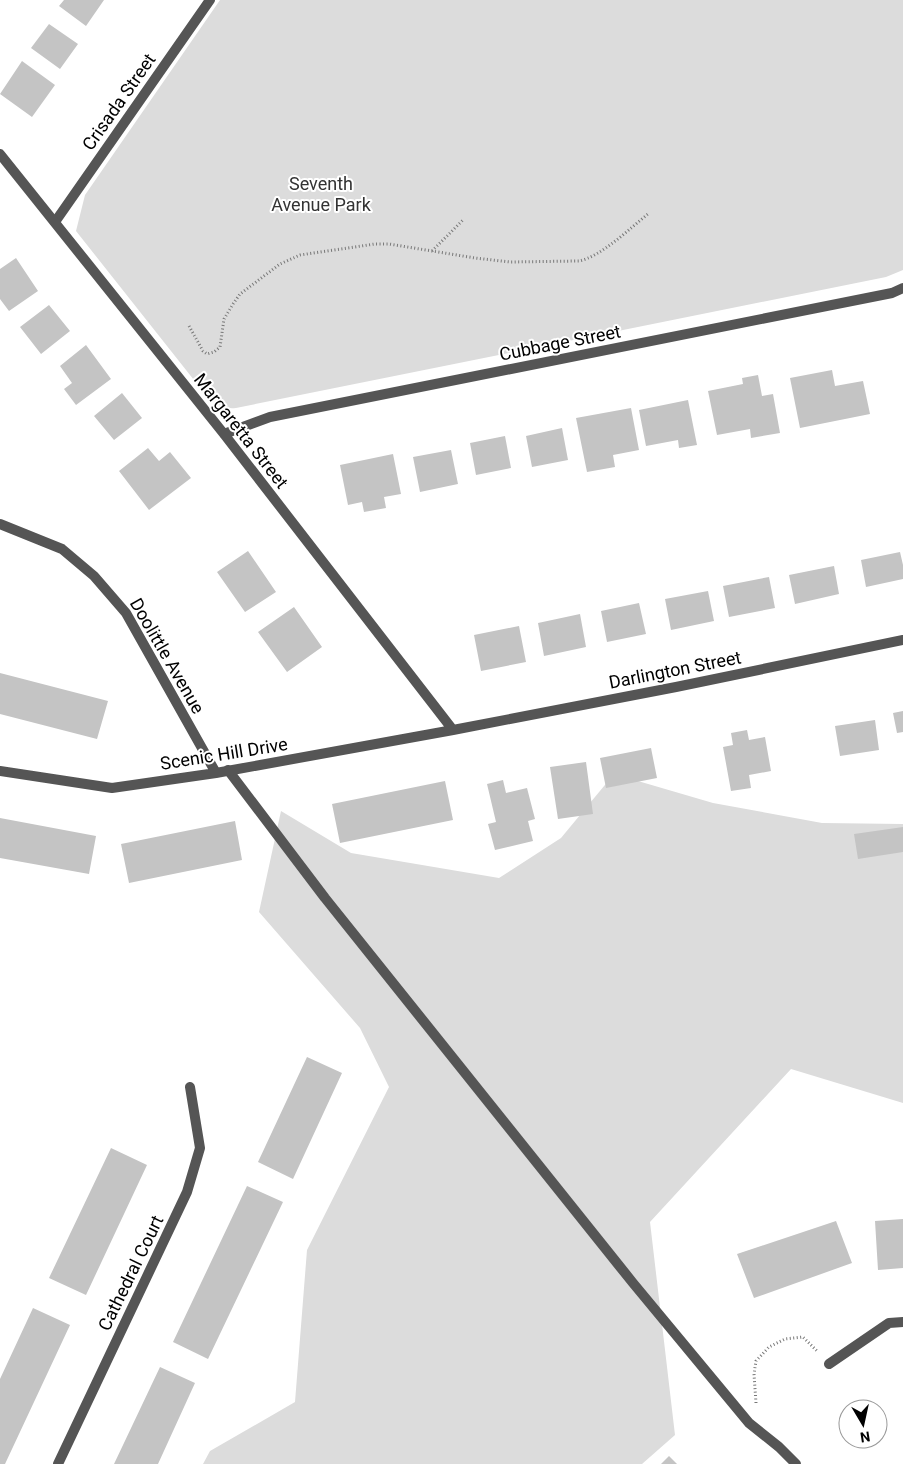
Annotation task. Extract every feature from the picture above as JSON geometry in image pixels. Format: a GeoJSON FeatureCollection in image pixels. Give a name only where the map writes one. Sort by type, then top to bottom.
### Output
{"type":"FeatureCollection","features":[{"type":"Feature","properties":{"kind":"street","name":"Crisada Street"},"geometry":{"type":"LineString","coordinates":[[55,222],[210,0]]}},
{"type":"Feature","properties":{"kind":"street","name":"Margaretta Street"},"geometry":{"type":"LineString","coordinates":[[1,158],[55,222],[224,434],[453,730]]}},
{"type":"Feature","properties":{"kind":"street","name":"Cubbage Street"},"geometry":{"type":"LineString","coordinates":[[224,434],[270,417],[892,293],[903,288]]}},
{"type":"Feature","properties":{"kind":"street","name":"Doolittle Avenue"},"geometry":{"type":"LineString","coordinates":[[0,524],[62,549],[94,576],[126,613],[216,773]]}},
{"type":"Feature","properties":{"kind":"street","name":"Darlington Street"},"geometry":{"type":"LineString","coordinates":[[453,730],[676,687],[903,640]]}},
{"type":"Feature","properties":{"kind":"street","name":"Scenic Hill Drive"},"geometry":{"type":"LineString","coordinates":[[0,771],[112,788],[216,773],[453,730]]}},
{"type":"Feature","properties":{"kind":"street"},"geometry":{"type":"LineString","coordinates":[[228,770],[325,898],[633,1284],[749,1422],[796,1464]]}},
{"type":"Feature","properties":{"kind":"street","name":"Cathedral Court"},"geometry":{"type":"LineString","coordinates":[[58,1464],[188,1192],[200,1148],[190,1087]]}},
{"type":"Feature","properties":{"kind":"street"},"geometry":{"type":"LineString","coordinates":[[829,1364],[889,1323],[903,1322]]}},
{"type":"Feature","properties":{"kind":"path"},"geometry":{"type":"LineString","coordinates":[[189,326],[203,351],[207,354],[214,352],[220,347],[224,319],[240,294],[280,264],[300,255],[375,244],[388,244],[510,262],[578,261],[589,259],[598,253],[648,214]]}},
{"type":"Feature","properties":{"kind":"path"},"geometry":{"type":"LineString","coordinates":[[432,251],[464,219]]}},
{"type":"Feature","properties":{"kind":"path"},"geometry":{"type":"LineString","coordinates":[[762,1433],[755,1394],[754,1374],[756,1361],[769,1348],[785,1339],[803,1337],[829,1364]]}},
{"type":"Feature","properties":{"kind":"green space","name":"Seventh Avenue Park"},"geometry":{"type":"Polygon","coordinates":[[[220,0],[903,0],[903,270],[886,277],[236,408],[222,406],[209,399],[76,231],[85,195],[220,0]]]}},
{"type":"Feature","properties":{"kind":"green space"},"geometry":{"type":"Polygon","coordinates":[[[614,774],[713,803],[822,823],[903,824],[903,1103],[791,1069],[650,1222],[675,1435],[642,1464],[203,1464],[210,1451],[295,1402],[307,1250],[389,1087],[360,1028],[259,912],[281,811],[351,853],[499,878],[561,838],[614,774]]]}},
{"type":"Feature","properties":{"kind":"building"},"geometry":{"type":"Polygon","coordinates":[[[64,0],[104,0],[86,26],[59,6],[64,0]]]}},
{"type":"Feature","properties":{"kind":"building"},"geometry":{"type":"Polygon","coordinates":[[[49,24],[78,44],[60,69],[31,48],[49,24]]]}},
{"type":"Feature","properties":{"kind":"building"},"geometry":{"type":"Polygon","coordinates":[[[22,61],[55,85],[32,117],[0,94],[22,61]]]}},
{"type":"Feature","properties":{"kind":"building"},"geometry":{"type":"Polygon","coordinates":[[[16,258],[38,291],[9,311],[0,299],[0,269],[16,258]]]}},
{"type":"Feature","properties":{"kind":"building"},"geometry":{"type":"Polygon","coordinates":[[[49,305],[70,331],[41,354],[20,327],[49,305]]]}},
{"type":"Feature","properties":{"kind":"building"},"geometry":{"type":"Polygon","coordinates":[[[86,345],[111,379],[76,405],[64,389],[72,383],[60,366],[86,345]]]}},
{"type":"Feature","properties":{"kind":"building"},"geometry":{"type":"Polygon","coordinates":[[[832,370],[835,386],[863,381],[870,414],[800,428],[790,378],[832,370]]]}},
{"type":"Feature","properties":{"kind":"building"},"geometry":{"type":"Polygon","coordinates":[[[758,375],[762,396],[773,394],[780,433],[751,438],[750,429],[717,435],[708,391],[743,384],[742,378],[758,375]]]}},
{"type":"Feature","properties":{"kind":"building"},"geometry":{"type":"Polygon","coordinates":[[[122,393],[142,418],[114,440],[94,416],[122,393]]]}},
{"type":"Feature","properties":{"kind":"building"},"geometry":{"type":"Polygon","coordinates":[[[688,400],[697,445],[679,448],[678,440],[646,446],[639,410],[688,400]]]}},
{"type":"Feature","properties":{"kind":"building"},"geometry":{"type":"Polygon","coordinates":[[[631,408],[639,450],[613,455],[615,467],[587,472],[576,418],[631,408]]]}},
{"type":"Feature","properties":{"kind":"building"},"geometry":{"type":"Polygon","coordinates":[[[562,428],[568,460],[532,467],[526,436],[562,428]]]}},
{"type":"Feature","properties":{"kind":"building"},"geometry":{"type":"Polygon","coordinates":[[[505,436],[511,468],[476,475],[470,443],[505,436]]]}},
{"type":"Feature","properties":{"kind":"building"},"geometry":{"type":"Polygon","coordinates":[[[148,448],[159,461],[170,452],[191,478],[149,510],[119,471],[148,448]]]}},
{"type":"Feature","properties":{"kind":"building"},"geometry":{"type":"Polygon","coordinates":[[[451,450],[458,484],[420,492],[413,457],[451,450]]]}},
{"type":"Feature","properties":{"kind":"building"},"geometry":{"type":"Polygon","coordinates":[[[393,454],[401,494],[384,497],[386,508],[364,512],[362,502],[348,505],[340,465],[393,454]]]}},
{"type":"Feature","properties":{"kind":"building"},"geometry":{"type":"Polygon","coordinates":[[[248,551],[276,592],[245,612],[217,572],[248,551]]]}},
{"type":"Feature","properties":{"kind":"building"},"geometry":{"type":"Polygon","coordinates":[[[900,552],[903,565],[903,579],[866,587],[861,560],[900,552]]]}},
{"type":"Feature","properties":{"kind":"building"},"geometry":{"type":"Polygon","coordinates":[[[834,566],[839,594],[795,604],[789,575],[834,566]]]}},
{"type":"Feature","properties":{"kind":"building"},"geometry":{"type":"Polygon","coordinates":[[[769,577],[775,608],[729,617],[723,586],[769,577]]]}},
{"type":"Feature","properties":{"kind":"building"},"geometry":{"type":"Polygon","coordinates":[[[708,591],[714,621],[671,630],[665,599],[708,591]]]}},
{"type":"Feature","properties":{"kind":"building"},"geometry":{"type":"Polygon","coordinates":[[[639,603],[646,634],[607,642],[601,611],[639,603]]]}},
{"type":"Feature","properties":{"kind":"building"},"geometry":{"type":"Polygon","coordinates":[[[294,607],[322,647],[287,672],[258,632],[294,607]]]}},
{"type":"Feature","properties":{"kind":"building"},"geometry":{"type":"Polygon","coordinates":[[[580,614],[586,647],[544,656],[538,623],[580,614]]]}},
{"type":"Feature","properties":{"kind":"building"},"geometry":{"type":"Polygon","coordinates":[[[519,626],[526,662],[481,671],[474,635],[519,626]]]}},
{"type":"Feature","properties":{"kind":"building"},"geometry":{"type":"Polygon","coordinates":[[[0,673],[108,701],[97,739],[0,714],[0,673]]]}},
{"type":"Feature","properties":{"kind":"building"},"geometry":{"type":"Polygon","coordinates":[[[903,711],[903,732],[897,733],[893,713],[903,711]]]}},
{"type":"Feature","properties":{"kind":"building"},"geometry":{"type":"Polygon","coordinates":[[[875,720],[879,750],[840,756],[835,726],[875,720]]]}},
{"type":"Feature","properties":{"kind":"building"},"geometry":{"type":"Polygon","coordinates":[[[747,730],[749,740],[765,737],[771,771],[749,775],[751,788],[731,791],[723,747],[733,745],[731,733],[747,730]]]}},
{"type":"Feature","properties":{"kind":"building"},"geometry":{"type":"Polygon","coordinates":[[[651,748],[657,778],[606,788],[600,758],[651,748]]]}},
{"type":"Feature","properties":{"kind":"building"},"geometry":{"type":"Polygon","coordinates":[[[586,762],[593,814],[558,819],[550,767],[586,762]]]}},
{"type":"Feature","properties":{"kind":"building"},"geometry":{"type":"Polygon","coordinates":[[[503,780],[506,793],[527,788],[535,819],[528,821],[533,841],[495,850],[488,824],[496,822],[487,784],[503,780]]]}},
{"type":"Feature","properties":{"kind":"building"},"geometry":{"type":"Polygon","coordinates":[[[445,781],[453,820],[340,843],[332,804],[445,781]]]}},
{"type":"Feature","properties":{"kind":"building"},"geometry":{"type":"Polygon","coordinates":[[[0,818],[96,836],[89,874],[0,858],[0,818]]]}},
{"type":"Feature","properties":{"kind":"building"},"geometry":{"type":"Polygon","coordinates":[[[235,821],[242,860],[129,883],[121,844],[235,821]]]}},
{"type":"Feature","properties":{"kind":"building"},"geometry":{"type":"Polygon","coordinates":[[[903,827],[903,852],[858,859],[854,834],[903,827]]]}},
{"type":"Feature","properties":{"kind":"building"},"geometry":{"type":"Polygon","coordinates":[[[307,1057],[342,1073],[293,1179],[258,1162],[307,1057]]]}},
{"type":"Feature","properties":{"kind":"building"},"geometry":{"type":"Polygon","coordinates":[[[111,1148],[147,1165],[86,1295],[49,1278],[111,1148]]]}},
{"type":"Feature","properties":{"kind":"building"},"geometry":{"type":"Polygon","coordinates":[[[247,1186],[283,1202],[208,1359],[173,1342],[247,1186]]]}},
{"type":"Feature","properties":{"kind":"building"},"geometry":{"type":"Polygon","coordinates":[[[903,1219],[903,1268],[878,1270],[875,1221],[903,1219]]]}},
{"type":"Feature","properties":{"kind":"building"},"geometry":{"type":"Polygon","coordinates":[[[836,1221],[852,1263],[754,1298],[737,1254],[836,1221]]]}},
{"type":"Feature","properties":{"kind":"building"},"geometry":{"type":"Polygon","coordinates":[[[33,1308],[70,1325],[5,1464],[0,1464],[0,1379],[33,1308]]]}},
{"type":"Feature","properties":{"kind":"building"},"geometry":{"type":"Polygon","coordinates":[[[160,1367],[195,1383],[158,1464],[114,1464],[160,1367]]]}},
{"type":"Feature","properties":{"kind":"building"},"geometry":{"type":"Polygon","coordinates":[[[669,1456],[677,1464],[661,1464],[669,1456]]]}}]}
